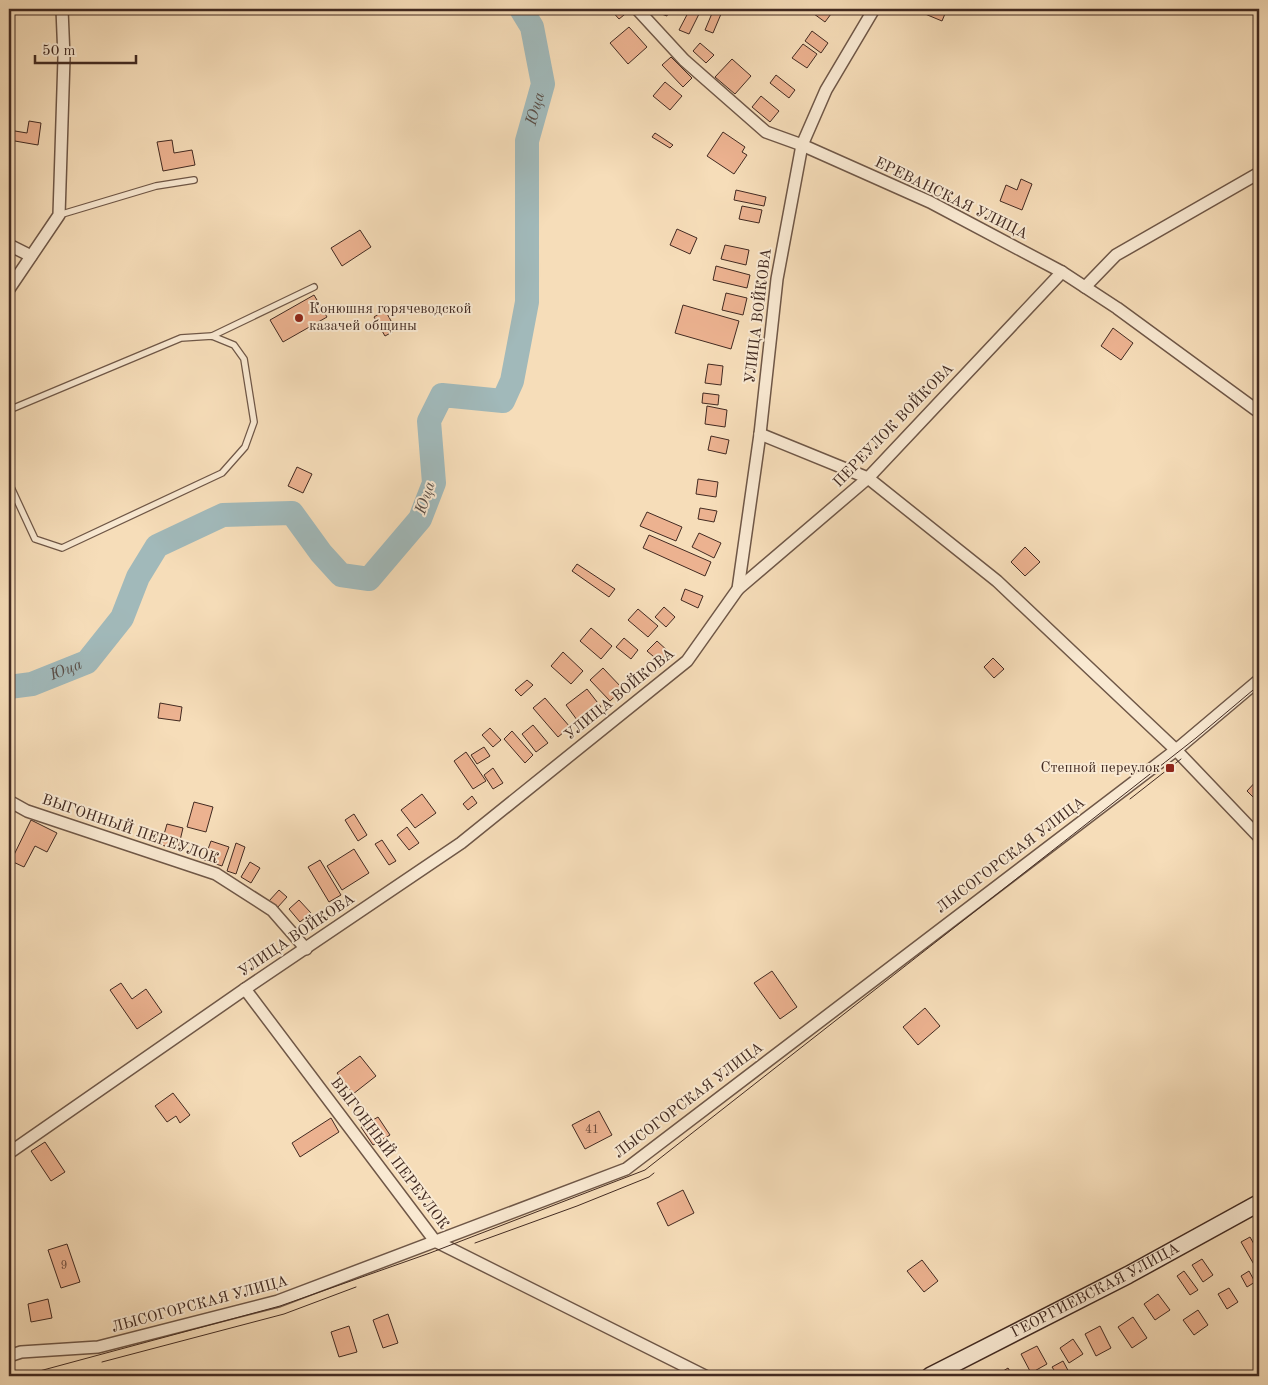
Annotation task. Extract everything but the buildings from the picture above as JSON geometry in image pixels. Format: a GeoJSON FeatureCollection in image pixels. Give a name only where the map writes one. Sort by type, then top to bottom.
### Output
{"type":"FeatureCollection","features":[{"type":"Feature","properties":{"kind":"main road","name":"ГЕОРГИЕВСКАЯ УЛИЦА"},"geometry":{"type":"LineString","coordinates":[[930,1376],[1128,1275],[1259,1203]]}},
{"type":"Feature","properties":{"kind":"street"},"geometry":{"type":"LineString","coordinates":[[9,289],[59,215],[64,58],[62,9]]}},
{"type":"Feature","properties":{"kind":"street","name":"ЕРЕВАНСКАЯ УЛИЦА"},"geometry":{"type":"LineString","coordinates":[[637,9],[684,60],[766,132],[802,144],[930,202],[1062,272],[1118,308],[1259,412]]}},
{"type":"Feature","properties":{"kind":"street","name":"УЛИЦА ВОЙКОВА"},"geometry":{"type":"LineString","coordinates":[[9,1153],[245,989],[461,843],[687,661],[738,589],[760,434],[777,279],[802,144],[826,90],[874,9]]}},
{"type":"Feature","properties":{"kind":"street"},"geometry":{"type":"LineString","coordinates":[[1085,287],[1116,255],[1259,173]]}},
{"type":"Feature","properties":{"kind":"street"},"geometry":{"type":"LineString","coordinates":[[9,245],[31,256]]}},
{"type":"Feature","properties":{"kind":"street","name":"ПЕРЕУЛОК ВОЙКОВА"},"geometry":{"type":"LineString","coordinates":[[738,589],[868,478],[1062,272]]}},
{"type":"Feature","properties":{"kind":"street"},"geometry":{"type":"LineString","coordinates":[[760,434],[868,478],[997,581],[1176,750],[1259,837]]}},
{"type":"Feature","properties":{"kind":"street","name":"ЛЫСОГОРСКАЯ УЛИЦА"},"geometry":{"type":"LineString","coordinates":[[9,1356],[21,1352],[98,1347],[278,1301],[626,1169],[1176,750],[1259,680]]}},
{"type":"Feature","properties":{"kind":"street","name":"ВЫГОННЫЙ ПЕРЕУЛОК"},"geometry":{"type":"LineString","coordinates":[[9,801],[27,811],[216,874],[272,910],[306,949]]}},
{"type":"Feature","properties":{"kind":"street","name":"ВЫГОННЫЙ ПЕРЕУЛОК"},"geometry":{"type":"LineString","coordinates":[[245,989],[435,1241],[705,1376]]}},
{"type":"Feature","properties":{"kind":"lane"},"geometry":{"type":"LineString","coordinates":[[59,215],[156,186],[194,180]]}},
{"type":"Feature","properties":{"kind":"lane"},"geometry":{"type":"LineString","coordinates":[[9,410],[181,338],[212,336],[314,288]]}},
{"type":"Feature","properties":{"kind":"lane"},"geometry":{"type":"LineString","coordinates":[[9,483],[35,539],[62,548],[222,473],[244,447],[254,422],[244,359],[234,345],[212,336]]}},
{"type":"Feature","properties":{"kind":"waterway","name":"Юца"},"geometry":{"type":"LineString","coordinates":[[9,687],[32,684],[87,662],[122,618],[138,577],[157,546],[223,515],[292,513],[321,553],[341,575],[369,579],[420,519],[434,483],[429,421],[442,395],[503,401],[512,381],[527,302],[527,141],[543,84],[532,27],[521,9]]}},
{"type":"Feature","properties":{"kind":"tram line"},"geometry":{"type":"LineString","coordinates":[[21,1376],[280,1306],[430,1253],[645,1170],[1196,738],[1259,685]]}},
{"type":"Feature","properties":{"kind":"tram line"},"geometry":{"type":"LineString","coordinates":[[1130,799],[1181,759]]}},
{"type":"Feature","properties":{"kind":"tram line"},"geometry":{"type":"LineString","coordinates":[[475,1243],[577,1206],[649,1177],[654,1173]]}},
{"type":"Feature","properties":{"kind":"tram line"},"geometry":{"type":"LineString","coordinates":[[102,1362],[284,1314],[356,1287]]}},
{"type":"Feature","properties":{"kind":"place","name":"Конюшня горячеводской казачей общины"},"geometry":{"type":"Point","coordinates":[299,318]}},
{"type":"Feature","properties":{"kind":"place","name":"Степной переулок"},"geometry":{"type":"Point","coordinates":[1170,768]}}]}
